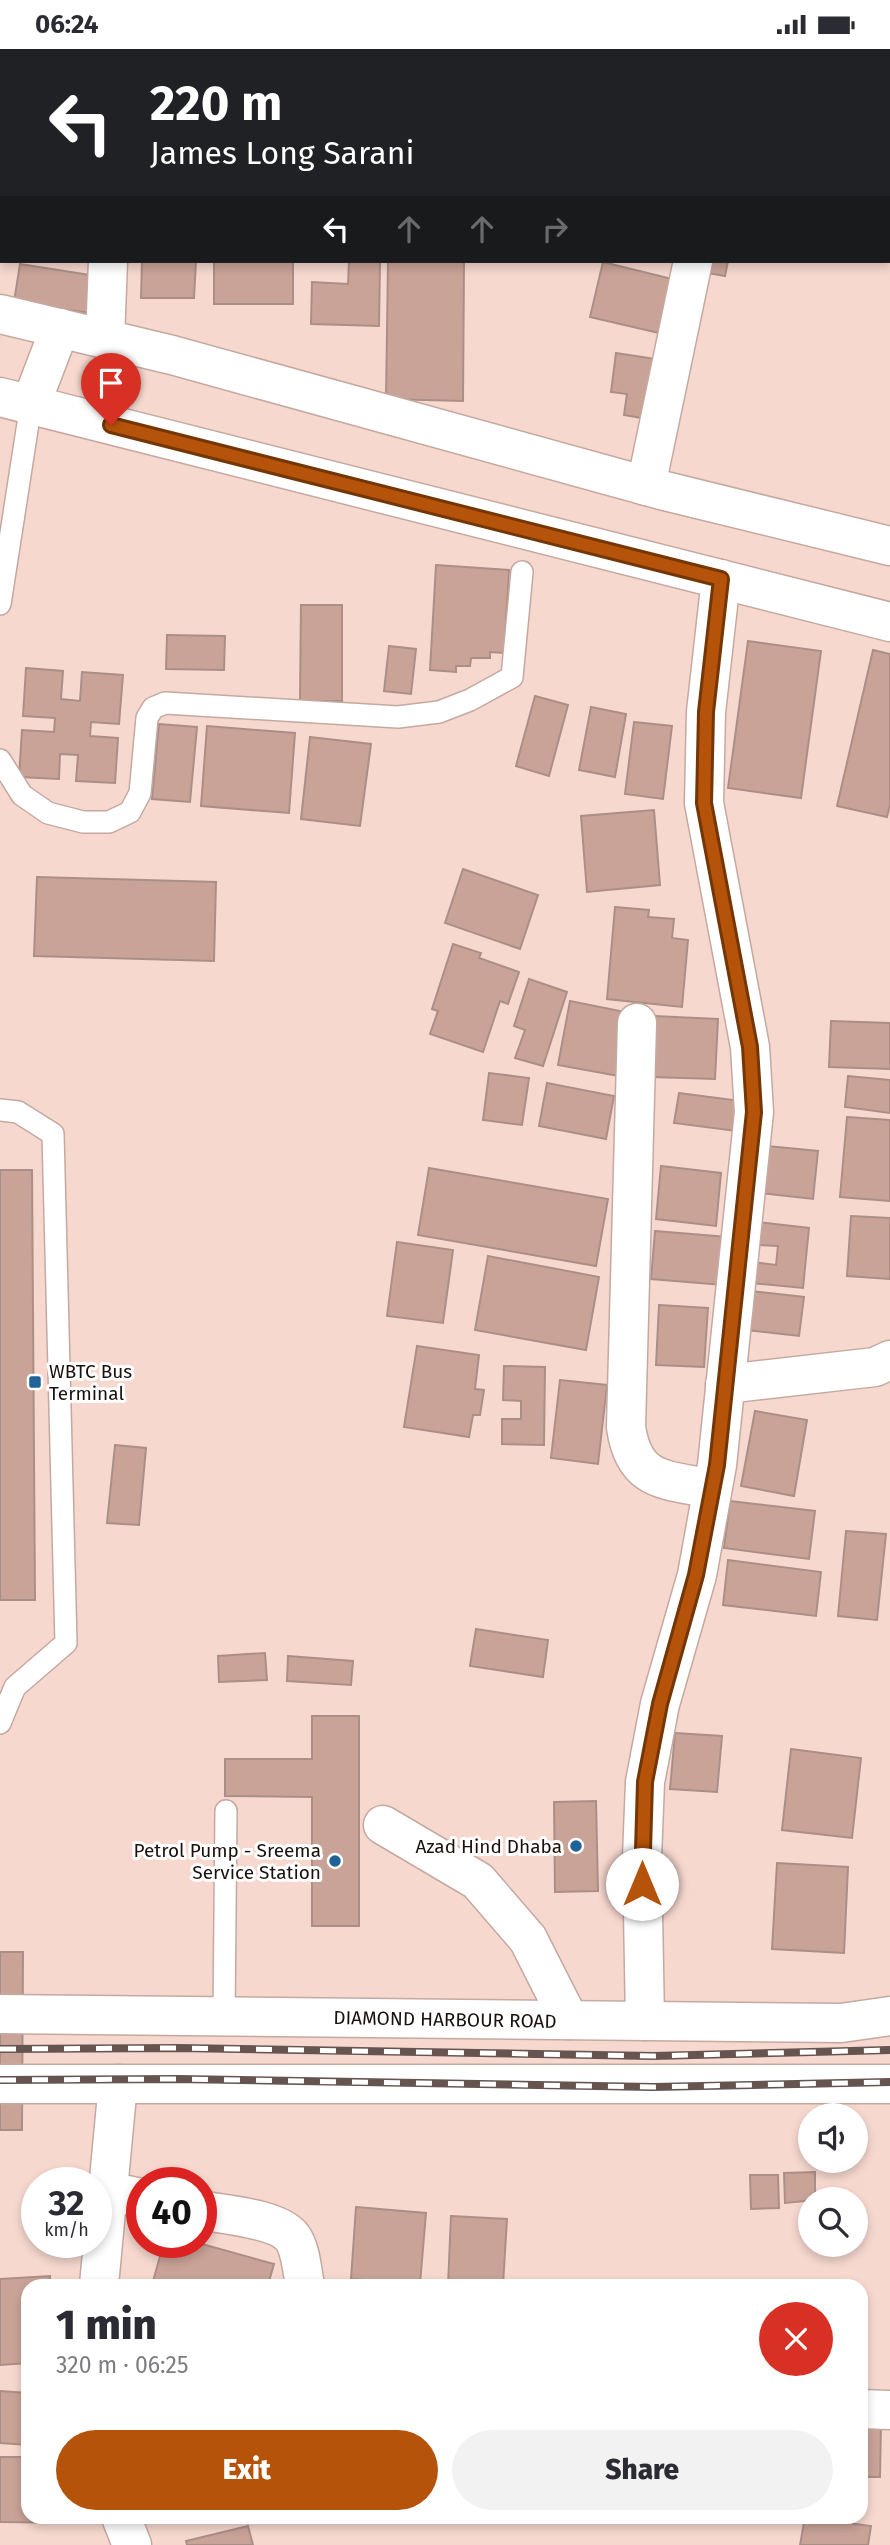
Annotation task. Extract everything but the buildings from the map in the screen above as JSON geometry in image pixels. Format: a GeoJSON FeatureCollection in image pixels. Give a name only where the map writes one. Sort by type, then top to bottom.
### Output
{"type":"FeatureCollection","features":[{"type":"Feature","properties":{"kind":"main road"},"geometry":{"type":"LineString","coordinates":[[105,339],[108,263]]}},
{"type":"Feature","properties":{"kind":"main road"},"geometry":{"type":"LineString","coordinates":[[646,486],[693,263]]}},
{"type":"Feature","properties":{"kind":"main road"},"geometry":{"type":"LineString","coordinates":[[0,314],[172,355],[646,486],[890,546]]}},
{"type":"Feature","properties":{"kind":"main road"},"geometry":{"type":"LineString","coordinates":[[60,328],[15,400],[890,622]]}},
{"type":"Feature","properties":{"kind":"main road"},"geometry":{"type":"LineString","coordinates":[[645,2021],[642,1857],[645,1782],[660,1704],[696,1575],[717,1465],[754,1112],[750,1047],[704,803],[706,712],[721,579]]}},
{"type":"Feature","properties":{"kind":"main road"},"geometry":{"type":"LineString","coordinates":[[637,1023],[626,1427],[629,1448],[641,1467],[657,1477],[712,1489]]}},
{"type":"Feature","properties":{"kind":"main road"},"geometry":{"type":"LineString","coordinates":[[724,1384],[875,1367],[890,1360]]}},
{"type":"Feature","properties":{"kind":"main road"},"geometry":{"type":"LineString","coordinates":[[383,1825],[478,1881],[528,1939],[569,2020]]}},
{"type":"Feature","properties":{"kind":"main road","name":"DIAMOND HARBOUR ROAD"},"geometry":{"type":"LineString","coordinates":[[0,2014],[841,2023],[890,2016]]}},
{"type":"Feature","properties":{"kind":"main road"},"geometry":{"type":"LineString","coordinates":[[0,2084],[890,2084]]}},
{"type":"Feature","properties":{"kind":"main road"},"geometry":{"type":"LineString","coordinates":[[101,2279],[125,2195],[118,2084]]}},
{"type":"Feature","properties":{"kind":"main road"},"geometry":{"type":"LineString","coordinates":[[217,2213],[272,2224],[291,2236],[298,2250],[304,2279]]}},
{"type":"Feature","properties":{"kind":"main road"},"geometry":{"type":"LineString","coordinates":[[868,2409],[890,2410]]}},
{"type":"Feature","properties":{"kind":"main road"},"geometry":{"type":"LineString","coordinates":[[124,2524],[132,2545]]}},
{"type":"Feature","properties":{"kind":"lane"},"geometry":{"type":"LineString","coordinates":[[0,604],[15,400]]}},
{"type":"Feature","properties":{"kind":"lane"},"geometry":{"type":"LineString","coordinates":[[0,760],[22,795],[48,813],[83,822],[108,822],[130,812],[140,793],[146,718],[153,708],[165,703],[398,717],[439,712],[470,701],[512,677],[522,572]]}},
{"type":"Feature","properties":{"kind":"lane"},"geometry":{"type":"LineString","coordinates":[[0,1110],[18,1112],[53,1134],[66,1643],[15,1687],[0,1723]]}},
{"type":"Feature","properties":{"kind":"lane"},"geometry":{"type":"LineString","coordinates":[[224,2016],[226,1811]]}},
{"type":"Feature","properties":{"kind":"railway"},"geometry":{"type":"LineString","coordinates":[[0,2049],[178,2048],[653,2056],[890,2050]]}},
{"type":"Feature","properties":{"kind":"railway"},"geometry":{"type":"LineString","coordinates":[[0,2080],[178,2079],[653,2087],[890,2082]]}},
{"type":"Feature","properties":{"kind":"place","name":"WBTC Bus Terminal"},"geometry":{"type":"Point","coordinates":[35,1382]}},
{"type":"Feature","properties":{"kind":"place","name":"Azad Hind Dhaba"},"geometry":{"type":"Point","coordinates":[576,1846]}},
{"type":"Feature","properties":{"kind":"place","name":"Petrol Pump - Sreema Service Station"},"geometry":{"type":"Point","coordinates":[335,1861]}},
{"type":"Feature","properties":{"kind":"route"},"geometry":{"type":"LineString","coordinates":[[111,425],[721,579],[706,712],[704,803],[750,1047],[754,1112],[717,1465],[696,1575],[660,1704],[645,1782],[642,1884]]}}]}
